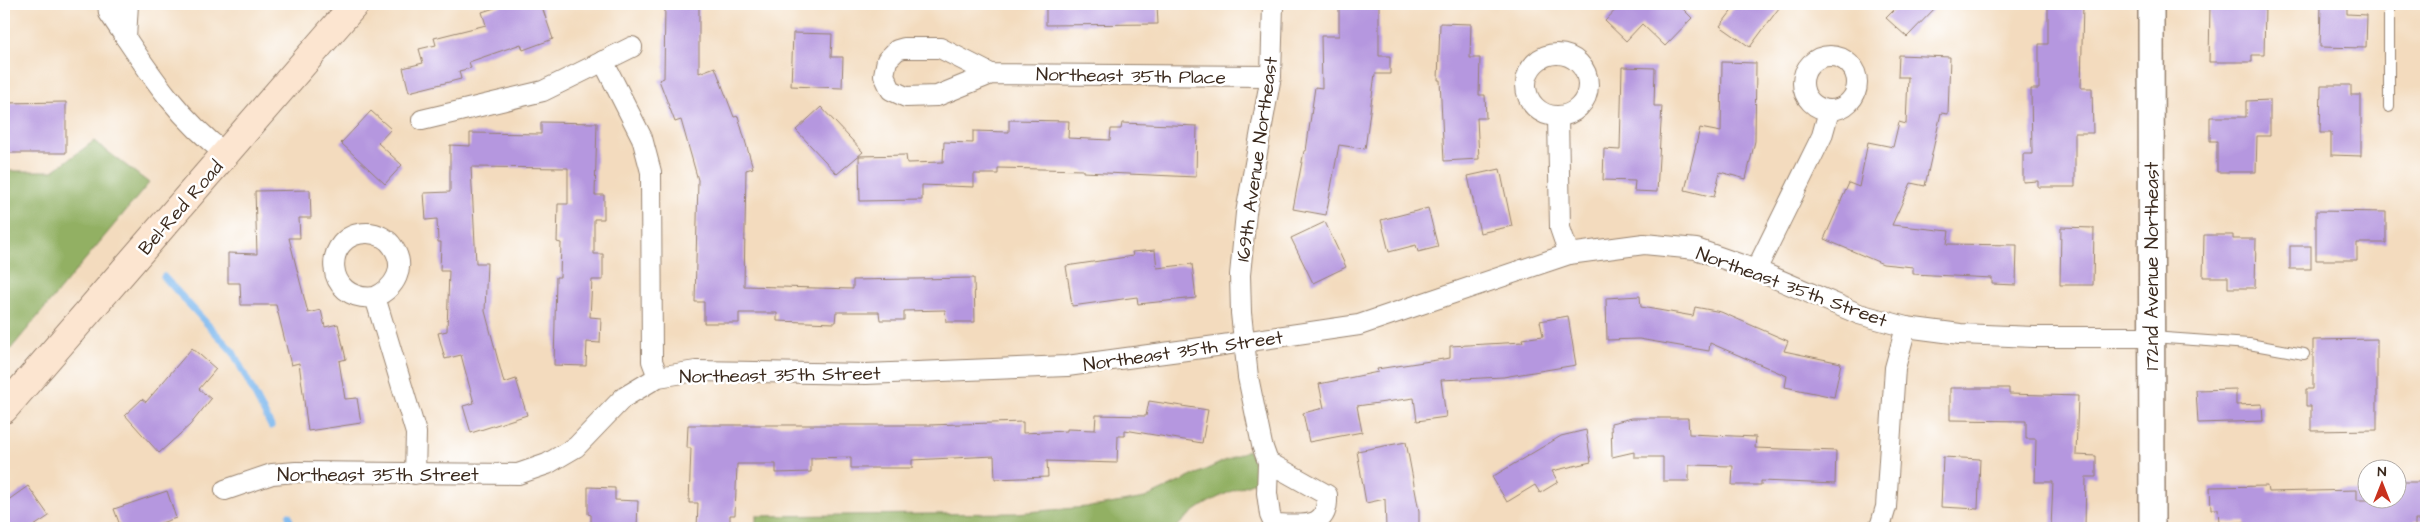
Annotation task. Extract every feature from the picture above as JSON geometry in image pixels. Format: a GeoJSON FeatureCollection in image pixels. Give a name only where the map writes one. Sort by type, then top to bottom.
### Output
{"type":"FeatureCollection","features":[{"type":"Feature","properties":{"kind":"main road","name":"Bel-Red Road"},"geometry":{"type":"LineString","coordinates":[[4,409],[355,4]]}},
{"type":"Feature","properties":{"kind":"street"},"geometry":{"type":"LineString","coordinates":[[108,4],[109,13],[162,92],[205,138],[226,154]]}},
{"type":"Feature","properties":{"kind":"street"},"geometry":{"type":"LineString","coordinates":[[126,38],[128,4]]}},
{"type":"Feature","properties":{"kind":"street","name":"169th Avenue Northeast"},"geometry":{"type":"LineString","coordinates":[[1268,462],[1262,446],[1248,377],[1240,275],[1246,213],[1271,76],[1272,4]]}},
{"type":"Feature","properties":{"kind":"street","name":"172nd Avenue Northeast"},"geometry":{"type":"LineString","coordinates":[[2150,4],[2152,528]]}},
{"type":"Feature","properties":{"kind":"street"},"geometry":{"type":"LineString","coordinates":[[422,120],[544,91],[632,47]]}},
{"type":"Feature","properties":{"kind":"street","name":"Northeast 35th Place"},"geometry":{"type":"LineString","coordinates":[[991,74],[940,48],[904,48],[897,50],[887,60],[884,75],[891,90],[906,97],[937,96],[991,74],[1271,76]]}},
{"type":"Feature","properties":{"kind":"street"},"geometry":{"type":"LineString","coordinates":[[603,62],[642,138],[651,172],[652,361],[658,377]]}},
{"type":"Feature","properties":{"kind":"street"},"geometry":{"type":"LineString","coordinates":[[1756,270],[1822,136],[1829,111]]}},
{"type":"Feature","properties":{"kind":"street"},"geometry":{"type":"LineString","coordinates":[[1558,116],[1560,228],[1569,254]]}},
{"type":"Feature","properties":{"kind":"street","name":"Northeast 35th Street"},"geometry":{"type":"LineString","coordinates":[[225,490],[272,474],[518,474],[547,464],[576,447],[623,398],[658,377],[696,370],[866,374],[1067,366],[1360,325],[1569,254],[1644,244],[1696,249],[1756,270],[1859,314],[1906,327],[1960,334],[2150,337]]}},
{"type":"Feature","properties":{"kind":"street"},"geometry":{"type":"LineString","coordinates":[[375,297],[416,432],[415,474]]}},
{"type":"Feature","properties":{"kind":"street"},"geometry":{"type":"LineString","coordinates":[[1879,528],[1886,507],[1895,368],[1906,327]]}},
{"type":"Feature","properties":{"kind":"lane"},"geometry":{"type":"LineString","coordinates":[[2389,4],[2389,107]]}},
{"type":"Feature","properties":{"kind":"lane"},"geometry":{"type":"LineString","coordinates":[[2150,337],[2249,344],[2304,354]]}},
{"type":"Feature","properties":{"kind":"green space"},"geometry":{"type":"Polygon","coordinates":[[[94,141],[149,183],[4,357],[4,171],[53,171],[94,141]]]}},
{"type":"Feature","properties":{"kind":"green space"},"geometry":{"type":"Polygon","coordinates":[[[1248,450],[1262,479],[1205,504],[1176,528],[756,528],[756,516],[1016,513],[1098,506],[1145,498],[1248,450]]]}},
{"type":"Feature","properties":{"kind":"building"},"geometry":{"type":"Polygon","coordinates":[[[507,4],[541,4],[553,39],[523,50],[521,44],[469,62],[471,68],[459,71],[461,79],[409,92],[403,68],[423,63],[419,49],[436,45],[434,38],[486,25],[482,12],[507,4]]]}},
{"type":"Feature","properties":{"kind":"building"},"geometry":{"type":"Polygon","coordinates":[[[665,4],[699,4],[699,73],[715,67],[734,117],[738,116],[753,168],[746,170],[744,286],[853,289],[853,280],[974,278],[975,322],[946,322],[945,310],[904,311],[904,320],[880,320],[879,312],[836,312],[835,323],[777,321],[777,313],[739,313],[739,323],[704,323],[704,302],[695,302],[698,180],[681,120],[675,122],[659,80],[664,78],[665,4]]]}},
{"type":"Feature","properties":{"kind":"building"},"geometry":{"type":"Polygon","coordinates":[[[1046,4],[1157,4],[1158,24],[1046,25],[1046,4]]]}},
{"type":"Feature","properties":{"kind":"building"},"geometry":{"type":"Polygon","coordinates":[[[1339,4],[1379,4],[1379,56],[1390,56],[1390,74],[1375,74],[1365,149],[1339,145],[1326,215],[1293,209],[1304,151],[1306,151],[1315,87],[1322,88],[1321,36],[1339,36],[1339,4]]]}},
{"type":"Feature","properties":{"kind":"building"},"geometry":{"type":"Polygon","coordinates":[[[1621,4],[1678,4],[1692,18],[1665,46],[1642,24],[1626,41],[1605,21],[1621,4]]]}},
{"type":"Feature","properties":{"kind":"building"},"geometry":{"type":"Polygon","coordinates":[[[1737,4],[1782,4],[1750,47],[1720,26],[1737,4]]]}},
{"type":"Feature","properties":{"kind":"building"},"geometry":{"type":"Polygon","coordinates":[[[1900,4],[1939,4],[1907,37],[1886,18],[1900,4]]]}},
{"type":"Feature","properties":{"kind":"building"},"geometry":{"type":"Polygon","coordinates":[[[2048,4],[2083,4],[2081,88],[2092,88],[2093,133],[2075,133],[2075,187],[2038,187],[2038,181],[2023,182],[2023,154],[2032,154],[2031,89],[2039,89],[2039,44],[2048,44],[2048,4]]]}},
{"type":"Feature","properties":{"kind":"building"},"geometry":{"type":"Polygon","coordinates":[[[2210,4],[2257,4],[2257,6],[2265,7],[2264,55],[2252,55],[2252,62],[2209,62],[2210,4]]]}},
{"type":"Feature","properties":{"kind":"building"},"geometry":{"type":"Polygon","coordinates":[[[2321,4],[2347,4],[2347,14],[2367,15],[2366,48],[2320,47],[2321,4]]]}},
{"type":"Feature","properties":{"kind":"building"},"geometry":{"type":"Polygon","coordinates":[[[1440,23],[1471,24],[1470,58],[1480,58],[1479,95],[1485,95],[1486,118],[1477,118],[1479,159],[1444,161],[1440,80],[1438,80],[1440,23]]]}},
{"type":"Feature","properties":{"kind":"building"},"geometry":{"type":"Polygon","coordinates":[[[793,33],[832,34],[831,57],[843,57],[842,88],[791,86],[793,33]]]}},
{"type":"Feature","properties":{"kind":"building"},"geometry":{"type":"Polygon","coordinates":[[[1899,55],[1950,57],[1948,114],[1941,113],[1925,186],[1911,183],[1892,225],[1949,231],[1947,244],[2017,245],[2016,285],[1992,284],[1992,278],[1913,274],[1913,267],[1883,264],[1824,239],[1849,183],[1859,187],[1868,142],[1893,147],[1899,122],[1906,124],[1908,77],[1898,77],[1899,55]]]}},
{"type":"Feature","properties":{"kind":"building"},"geometry":{"type":"Polygon","coordinates":[[[1722,62],[1756,63],[1755,141],[1746,179],[1720,172],[1714,197],[1685,190],[1700,128],[1721,132],[1722,62]]]}},
{"type":"Feature","properties":{"kind":"building"},"geometry":{"type":"Polygon","coordinates":[[[1622,67],[1655,68],[1654,106],[1662,106],[1657,192],[1634,191],[1635,181],[1603,180],[1604,149],[1620,150],[1622,67]]]}},
{"type":"Feature","properties":{"kind":"building"},"geometry":{"type":"Polygon","coordinates":[[[2321,85],[2351,85],[2351,95],[2361,95],[2361,156],[2331,155],[2331,133],[2320,133],[2321,85]]]}},
{"type":"Feature","properties":{"kind":"building"},"geometry":{"type":"Polygon","coordinates":[[[2270,100],[2270,136],[2257,136],[2256,172],[2217,172],[2217,141],[2210,141],[2210,117],[2246,117],[2246,101],[2270,100]]]}},
{"type":"Feature","properties":{"kind":"building"},"geometry":{"type":"Polygon","coordinates":[[[66,102],[66,153],[4,153],[4,103],[66,102]]]}},
{"type":"Feature","properties":{"kind":"building"},"geometry":{"type":"Polygon","coordinates":[[[821,107],[863,152],[837,174],[796,130],[821,107]]]}},
{"type":"Feature","properties":{"kind":"building"},"geometry":{"type":"Polygon","coordinates":[[[371,111],[391,129],[378,143],[402,165],[385,184],[341,143],[371,111]]]}},
{"type":"Feature","properties":{"kind":"building"},"geometry":{"type":"Polygon","coordinates":[[[1009,120],[1069,121],[1068,138],[1110,140],[1111,129],[1121,129],[1122,123],[1197,126],[1196,177],[1083,172],[1083,170],[998,168],[998,174],[974,174],[974,187],[922,185],[922,200],[860,201],[859,156],[906,155],[907,163],[943,162],[944,142],[973,143],[973,131],[1009,132],[1009,120]]]}},
{"type":"Feature","properties":{"kind":"building"},"geometry":{"type":"Polygon","coordinates":[[[541,122],[597,123],[595,195],[604,195],[604,219],[594,219],[594,254],[603,254],[603,280],[592,280],[590,317],[601,318],[600,343],[587,342],[586,366],[554,365],[556,277],[560,277],[561,243],[557,242],[558,204],[568,204],[568,168],[471,167],[476,263],[487,263],[485,311],[504,383],[516,379],[527,415],[471,433],[463,406],[474,403],[461,355],[445,359],[438,333],[447,331],[449,271],[440,271],[441,242],[438,242],[437,219],[426,220],[424,193],[450,192],[450,145],[470,146],[470,133],[541,134],[541,122]]]}},
{"type":"Feature","properties":{"kind":"building"},"geometry":{"type":"Polygon","coordinates":[[[1500,169],[1512,226],[1480,233],[1468,176],[1500,169]]]}},
{"type":"Feature","properties":{"kind":"building"},"geometry":{"type":"Polygon","coordinates":[[[310,190],[311,218],[299,218],[300,238],[289,238],[308,313],[321,310],[325,327],[338,324],[346,359],[339,361],[345,399],[357,398],[361,423],[308,431],[299,363],[291,365],[276,305],[241,305],[240,283],[228,283],[228,253],[257,254],[255,191],[310,190]]]}},
{"type":"Feature","properties":{"kind":"building"},"geometry":{"type":"Polygon","coordinates":[[[1428,208],[1438,247],[1418,252],[1416,245],[1389,252],[1381,220],[1428,208]]]}},
{"type":"Feature","properties":{"kind":"building"},"geometry":{"type":"Polygon","coordinates":[[[2316,211],[2386,212],[2386,243],[2357,243],[2357,260],[2316,260],[2316,211]]]}},
{"type":"Feature","properties":{"kind":"building"},"geometry":{"type":"Polygon","coordinates":[[[1325,222],[1346,267],[1313,283],[1291,238],[1325,222]]]}},
{"type":"Feature","properties":{"kind":"building"},"geometry":{"type":"Polygon","coordinates":[[[2061,227],[2094,228],[2093,285],[2060,285],[2061,227]]]}},
{"type":"Feature","properties":{"kind":"building"},"geometry":{"type":"Polygon","coordinates":[[[2204,235],[2233,235],[2233,239],[2256,239],[2255,288],[2228,288],[2228,277],[2203,277],[2204,235]]]}},
{"type":"Feature","properties":{"kind":"building"},"geometry":{"type":"Polygon","coordinates":[[[2290,246],[2311,246],[2311,269],[2290,269],[2290,246]]]}},
{"type":"Feature","properties":{"kind":"building"},"geometry":{"type":"Polygon","coordinates":[[[1155,250],[1157,268],[1192,264],[1196,298],[1138,304],[1137,297],[1072,306],[1066,266],[1133,256],[1132,252],[1155,250]]]}},
{"type":"Feature","properties":{"kind":"building"},"geometry":{"type":"Polygon","coordinates":[[[1640,296],[1641,307],[1693,316],[1695,307],[1721,312],[1788,341],[1784,351],[1841,363],[1834,397],[1785,387],[1787,376],[1710,343],[1709,351],[1639,339],[1607,340],[1606,298],[1640,296]]]}},
{"type":"Feature","properties":{"kind":"building"},"geometry":{"type":"Polygon","coordinates":[[[1568,316],[1576,365],[1503,377],[1441,380],[1446,417],[1417,421],[1414,398],[1357,406],[1362,432],[1309,442],[1303,413],[1324,408],[1319,384],[1378,372],[1377,369],[1450,358],[1450,346],[1523,342],[1522,339],[1543,336],[1540,321],[1568,316]]]}},
{"type":"Feature","properties":{"kind":"building"},"geometry":{"type":"Polygon","coordinates":[[[2377,339],[2377,430],[2311,431],[2311,406],[2306,406],[2306,389],[2313,389],[2313,340],[2377,339]]]}},
{"type":"Feature","properties":{"kind":"building"},"geometry":{"type":"Polygon","coordinates":[[[192,348],[216,369],[199,389],[211,399],[190,425],[159,453],[125,415],[142,399],[146,402],[192,348]]]}},
{"type":"Feature","properties":{"kind":"building"},"geometry":{"type":"Polygon","coordinates":[[[1950,388],[2009,388],[2009,394],[2078,396],[2076,455],[2096,456],[2096,477],[2086,477],[2085,528],[2051,528],[2053,482],[2035,482],[2036,439],[2026,439],[2026,421],[1950,420],[1950,388]]]}},
{"type":"Feature","properties":{"kind":"building"},"geometry":{"type":"Polygon","coordinates":[[[2236,389],[2236,405],[2262,404],[2263,421],[2198,423],[2196,390],[2236,389]]]}},
{"type":"Feature","properties":{"kind":"building"},"geometry":{"type":"Polygon","coordinates":[[[1149,401],[1208,410],[1202,443],[1125,430],[1125,436],[1118,436],[1117,463],[1047,461],[1048,477],[995,479],[994,456],[912,460],[912,468],[851,468],[851,457],[811,458],[811,472],[776,473],[776,464],[737,464],[735,515],[730,515],[730,528],[697,528],[698,503],[689,503],[691,448],[687,448],[688,425],[929,425],[1023,422],[1023,433],[1067,431],[1067,429],[1095,430],[1096,415],[1146,416],[1149,401]]]}},
{"type":"Feature","properties":{"kind":"building"},"geometry":{"type":"Polygon","coordinates":[[[1632,418],[1688,418],[1689,434],[1756,437],[1755,448],[1836,451],[1835,484],[1761,481],[1761,485],[1732,485],[1733,466],[1689,465],[1689,481],[1663,481],[1663,457],[1634,457],[1634,452],[1612,457],[1611,423],[1632,418]]]}},
{"type":"Feature","properties":{"kind":"building"},"geometry":{"type":"Polygon","coordinates":[[[1586,430],[1591,462],[1552,471],[1558,482],[1540,493],[1535,485],[1507,502],[1492,477],[1561,436],[1586,430]]]}},
{"type":"Feature","properties":{"kind":"building"},"geometry":{"type":"Polygon","coordinates":[[[1406,442],[1419,511],[1419,528],[1386,528],[1385,499],[1366,503],[1357,451],[1406,442]]]}},
{"type":"Feature","properties":{"kind":"building"},"geometry":{"type":"Polygon","coordinates":[[[1943,457],[1980,459],[1978,509],[1941,507],[1943,457]]]}},
{"type":"Feature","properties":{"kind":"building"},"geometry":{"type":"Polygon","coordinates":[[[2408,482],[2426,482],[2426,520],[2415,520],[2415,528],[2333,528],[2333,526],[2245,528],[2245,522],[2219,523],[2218,509],[2211,509],[2210,487],[2267,486],[2268,492],[2357,490],[2358,510],[2408,510],[2408,482]]]}},
{"type":"Feature","properties":{"kind":"building"},"geometry":{"type":"Polygon","coordinates":[[[28,486],[49,516],[31,528],[11,528],[4,518],[4,503],[28,486]]]}},
{"type":"Feature","properties":{"kind":"building"},"geometry":{"type":"Polygon","coordinates":[[[588,487],[615,488],[615,500],[638,501],[637,528],[591,528],[591,515],[588,514],[588,487]]]}},
{"type":"Feature","properties":{"kind":"building"},"geometry":{"type":"Polygon","coordinates":[[[167,491],[176,518],[146,528],[121,528],[114,509],[167,491]]]}},
{"type":"Feature","properties":{"kind":"waterway"},"geometry":{"type":"LineString","coordinates":[[164,277],[233,352],[271,426]]}},
{"type":"Feature","properties":{"kind":"waterway"},"geometry":{"type":"LineString","coordinates":[[289,516],[291,528]]}}]}
